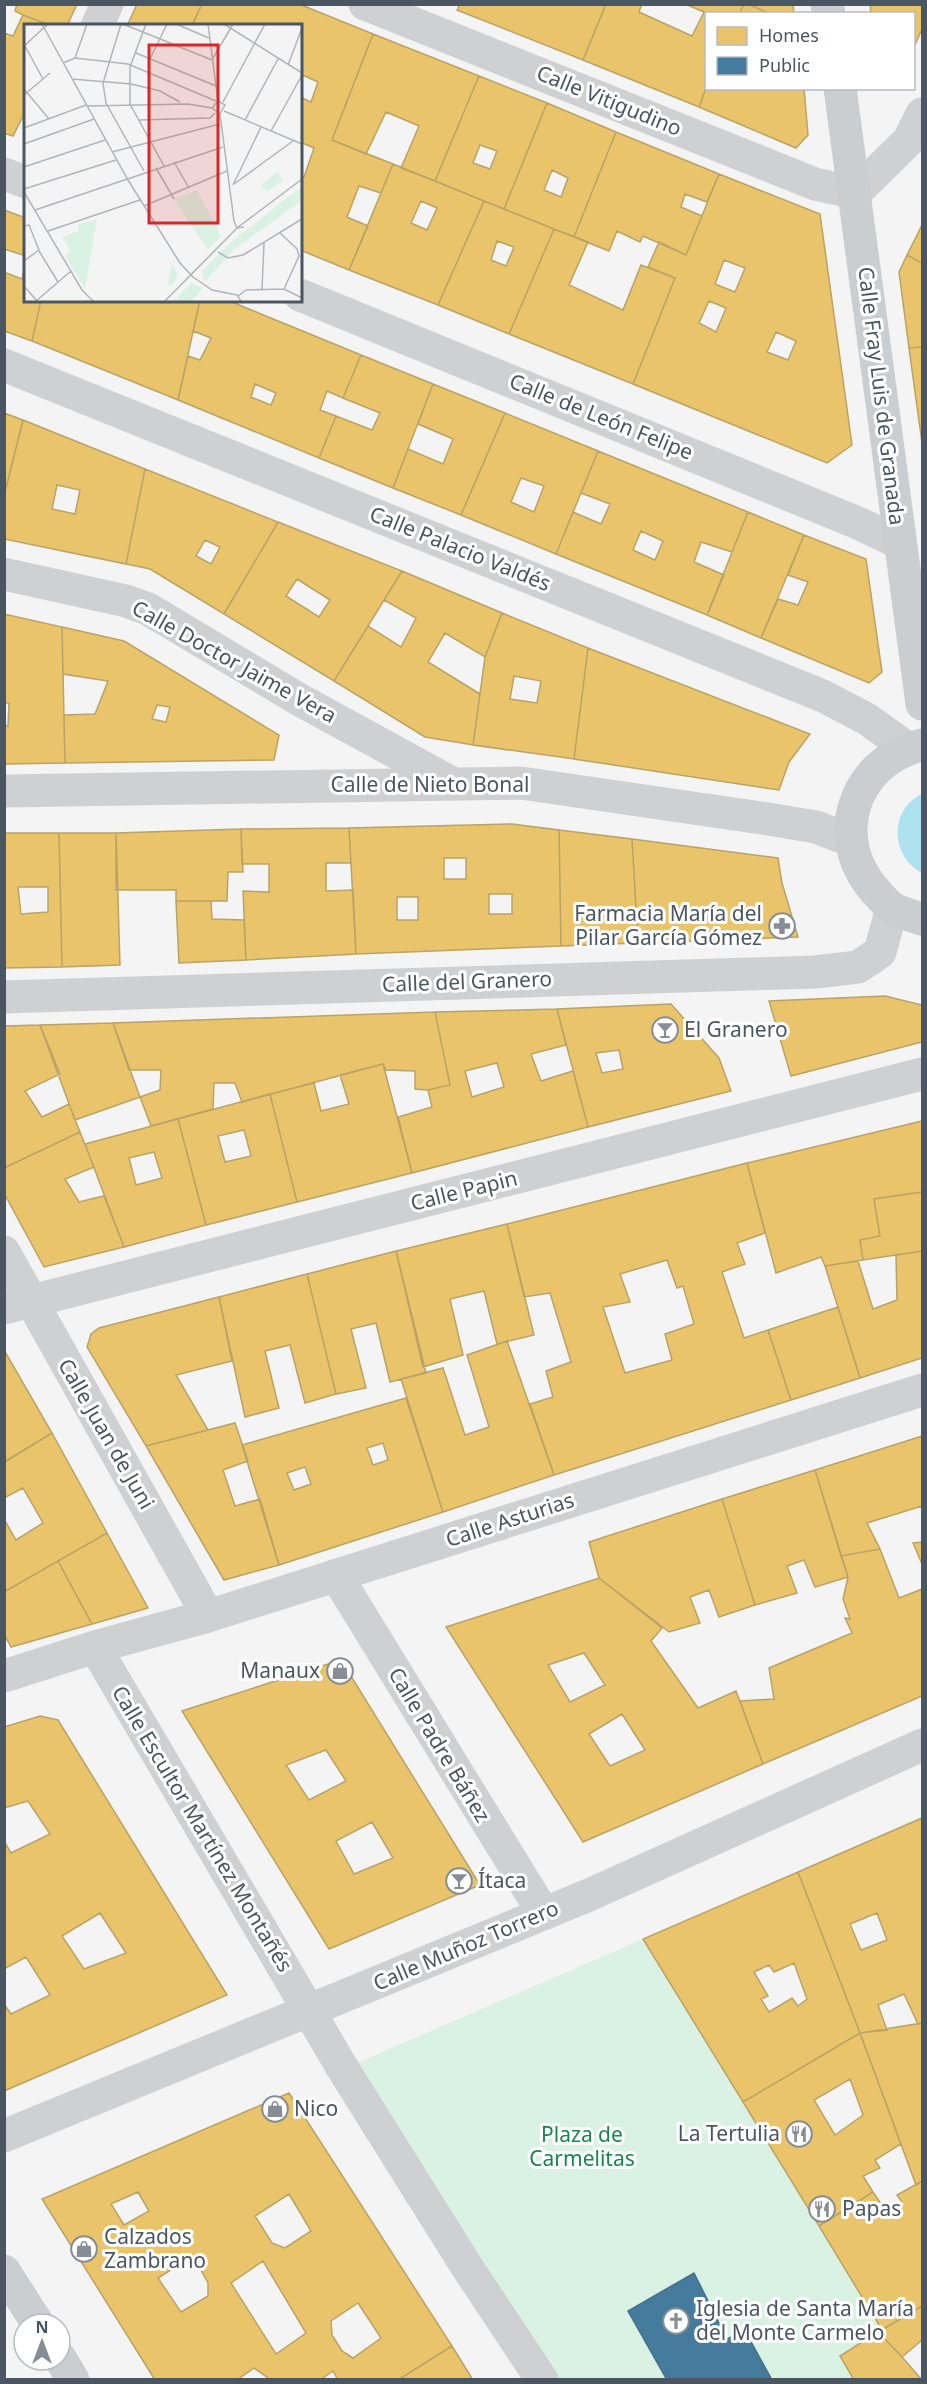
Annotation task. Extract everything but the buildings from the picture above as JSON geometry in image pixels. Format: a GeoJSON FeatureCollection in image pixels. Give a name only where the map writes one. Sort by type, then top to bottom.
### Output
{"type":"FeatureCollection","features":[{"type":"Feature","properties":{"kind":"main road","name":"Calle Fray Luis de Granada"},"geometry":{"type":"LineString","coordinates":[[840,90],[922,704]]}},
{"type":"Feature","properties":{"kind":"main road"},"geometry":{"type":"LineString","coordinates":[[915,747],[882,763],[863,785],[852,811],[850,840],[863,879],[892,908],[922,919]]}},
{"type":"Feature","properties":{"kind":"main road"},"geometry":{"type":"LineString","coordinates":[[4,2271],[30,2312]]}},
{"type":"Feature","properties":{"kind":"street"},"geometry":{"type":"LineString","coordinates":[[98,24],[107,4]]}},
{"type":"Feature","properties":{"kind":"street","name":"Calle Vitigudino"},"geometry":{"type":"LineString","coordinates":[[365,4],[815,183],[855,193]]}},
{"type":"Feature","properties":{"kind":"street"},"geometry":{"type":"LineString","coordinates":[[855,193],[909,141],[922,114]]}},
{"type":"Feature","properties":{"kind":"street","name":"Calle de León Felipe"},"geometry":{"type":"LineString","coordinates":[[302,296],[847,518],[900,543]]}},
{"type":"Feature","properties":{"kind":"street","name":"Calle Palacio Valdés"},"geometry":{"type":"LineString","coordinates":[[4,365],[823,696],[915,747]]}},
{"type":"Feature","properties":{"kind":"street","name":"Calle Doctor Jaime Vera"},"geometry":{"type":"LineString","coordinates":[[4,574],[126,601],[148,609],[300,700],[451,782]]}},
{"type":"Feature","properties":{"kind":"street","name":"Calle de Nieto Bonal"},"geometry":{"type":"LineString","coordinates":[[4,791],[451,782],[521,783],[816,827],[850,840]]}},
{"type":"Feature","properties":{"kind":"street","name":"Calle del Granero"},"geometry":{"type":"LineString","coordinates":[[4,997],[815,972],[858,967],[880,952],[892,908]]}},
{"type":"Feature","properties":{"kind":"street","name":"Calle Papin"},"geometry":{"type":"LineString","coordinates":[[17,1304],[922,1074]]}},
{"type":"Feature","properties":{"kind":"street","name":"Calle Juan de Juni"},"geometry":{"type":"LineString","coordinates":[[4,1252],[17,1304],[208,1616]]}},
{"type":"Feature","properties":{"kind":"street","name":"Calle Asturias"},"geometry":{"type":"LineString","coordinates":[[4,1676],[96,1647],[208,1616],[922,1389]]}},
{"type":"Feature","properties":{"kind":"street","name":"Calle Padre Báñez"},"geometry":{"type":"LineString","coordinates":[[336,1575],[544,1914]]}},
{"type":"Feature","properties":{"kind":"street","name":"Calle Escultor Martínez Montañés"},"geometry":{"type":"LineString","coordinates":[[96,1647],[309,2011]]}},
{"type":"Feature","properties":{"kind":"street","name":"Calle Muñoz Torrero"},"geometry":{"type":"LineString","coordinates":[[4,2136],[544,1914],[922,1744]]}},
{"type":"Feature","properties":{"kind":"street"},"geometry":{"type":"LineString","coordinates":[[309,2011],[467,2267],[542,2379]]}},
{"type":"Feature","properties":{"kind":"green space","name":"Plaza de Carmelitas"},"geometry":{"type":"Polygon","coordinates":[[[643,1939],[882,2330],[840,2356],[854,2379],[772,2379],[745,2332],[727,2339],[693,2273],[629,2311],[667,2379],[542,2379],[343,2069],[643,1939]]]}},
{"type":"Feature","properties":{"kind":"water"},"geometry":{"type":"Polygon","coordinates":[[[922,794],[922,873],[904,856],[899,845],[898,834],[903,811],[911,801],[922,794]]]}},
{"type":"Feature","properties":{"kind":"place","name":"Farmacia María del Pilar García Gómez"},"geometry":{"type":"Point","coordinates":[782,926]}},
{"type":"Feature","properties":{"kind":"place","name":"El Granero"},"geometry":{"type":"Point","coordinates":[665,1030]}},
{"type":"Feature","properties":{"kind":"place","name":"Manaux"},"geometry":{"type":"Point","coordinates":[340,1671]}},
{"type":"Feature","properties":{"kind":"place","name":"Ítaca"},"geometry":{"type":"Point","coordinates":[459,1881]}},
{"type":"Feature","properties":{"kind":"place","name":"Nico"},"geometry":{"type":"Point","coordinates":[275,2109]}},
{"type":"Feature","properties":{"kind":"place","name":"La Tertulia"},"geometry":{"type":"Point","coordinates":[799,2134]}},
{"type":"Feature","properties":{"kind":"place","name":"Papas"},"geometry":{"type":"Point","coordinates":[822,2209]}},
{"type":"Feature","properties":{"kind":"place","name":"Calzados Zambrano"},"geometry":{"type":"Point","coordinates":[84,2249]}},
{"type":"Feature","properties":{"kind":"place","name":"Iglesia de Santa María del Monte Carmelo"},"geometry":{"type":"Point","coordinates":[676,2321]}}]}
